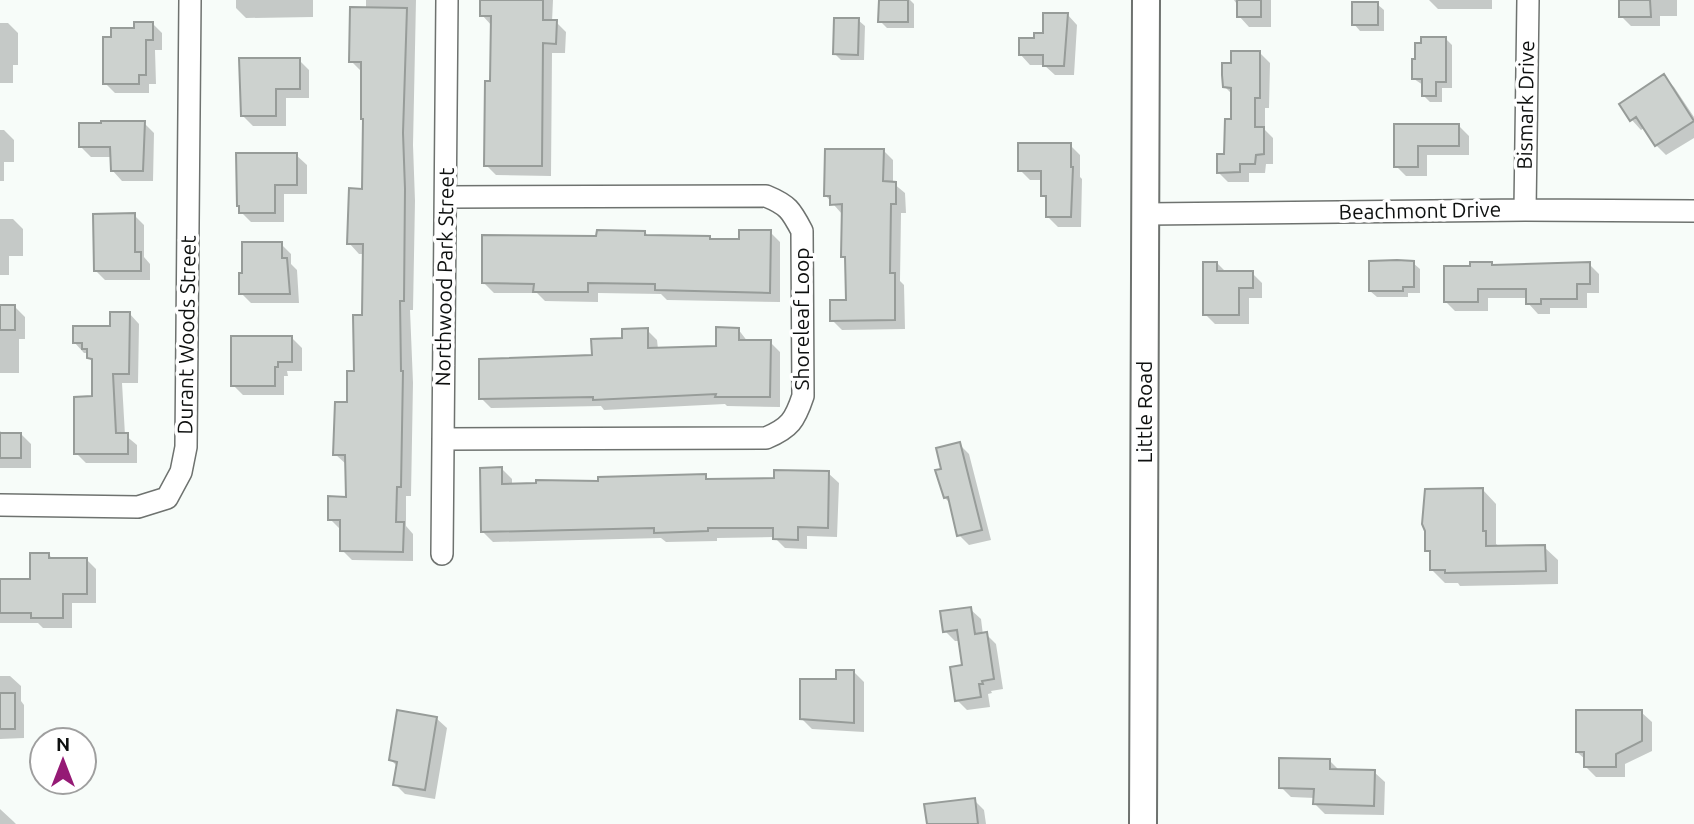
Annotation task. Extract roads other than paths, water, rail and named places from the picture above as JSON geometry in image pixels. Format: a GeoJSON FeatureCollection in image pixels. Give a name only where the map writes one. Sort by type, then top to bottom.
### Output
{"type":"FeatureCollection","features":[{"type":"Feature","properties":{"kind":"street","name":"Durant Woods Street"},"geometry":{"type":"LineString","coordinates":[[0,505],[138,507],[167,498],[181,472],[186,447],[190,0]]}},
{"type":"Feature","properties":{"kind":"street","name":"Northwood Park Street"},"geometry":{"type":"LineString","coordinates":[[442,554],[447,0]]}},
{"type":"Feature","properties":{"kind":"street","name":"Little Road"},"geometry":{"type":"LineString","coordinates":[[1143,824],[1146,0]]}},
{"type":"Feature","properties":{"kind":"street","name":"Bismark Drive"},"geometry":{"type":"LineString","coordinates":[[1525,210],[1528,0]]}},
{"type":"Feature","properties":{"kind":"street","name":"Shoreleaf Loop"},"geometry":{"type":"LineString","coordinates":[[443,439],[766,438],[785,431],[796,416],[803,396],[802,231],[791,210],[781,202],[766,196],[446,197]]}},
{"type":"Feature","properties":{"kind":"street","name":"Beachmont Drive"},"geometry":{"type":"LineString","coordinates":[[1146,214],[1694,211]]}}]}
